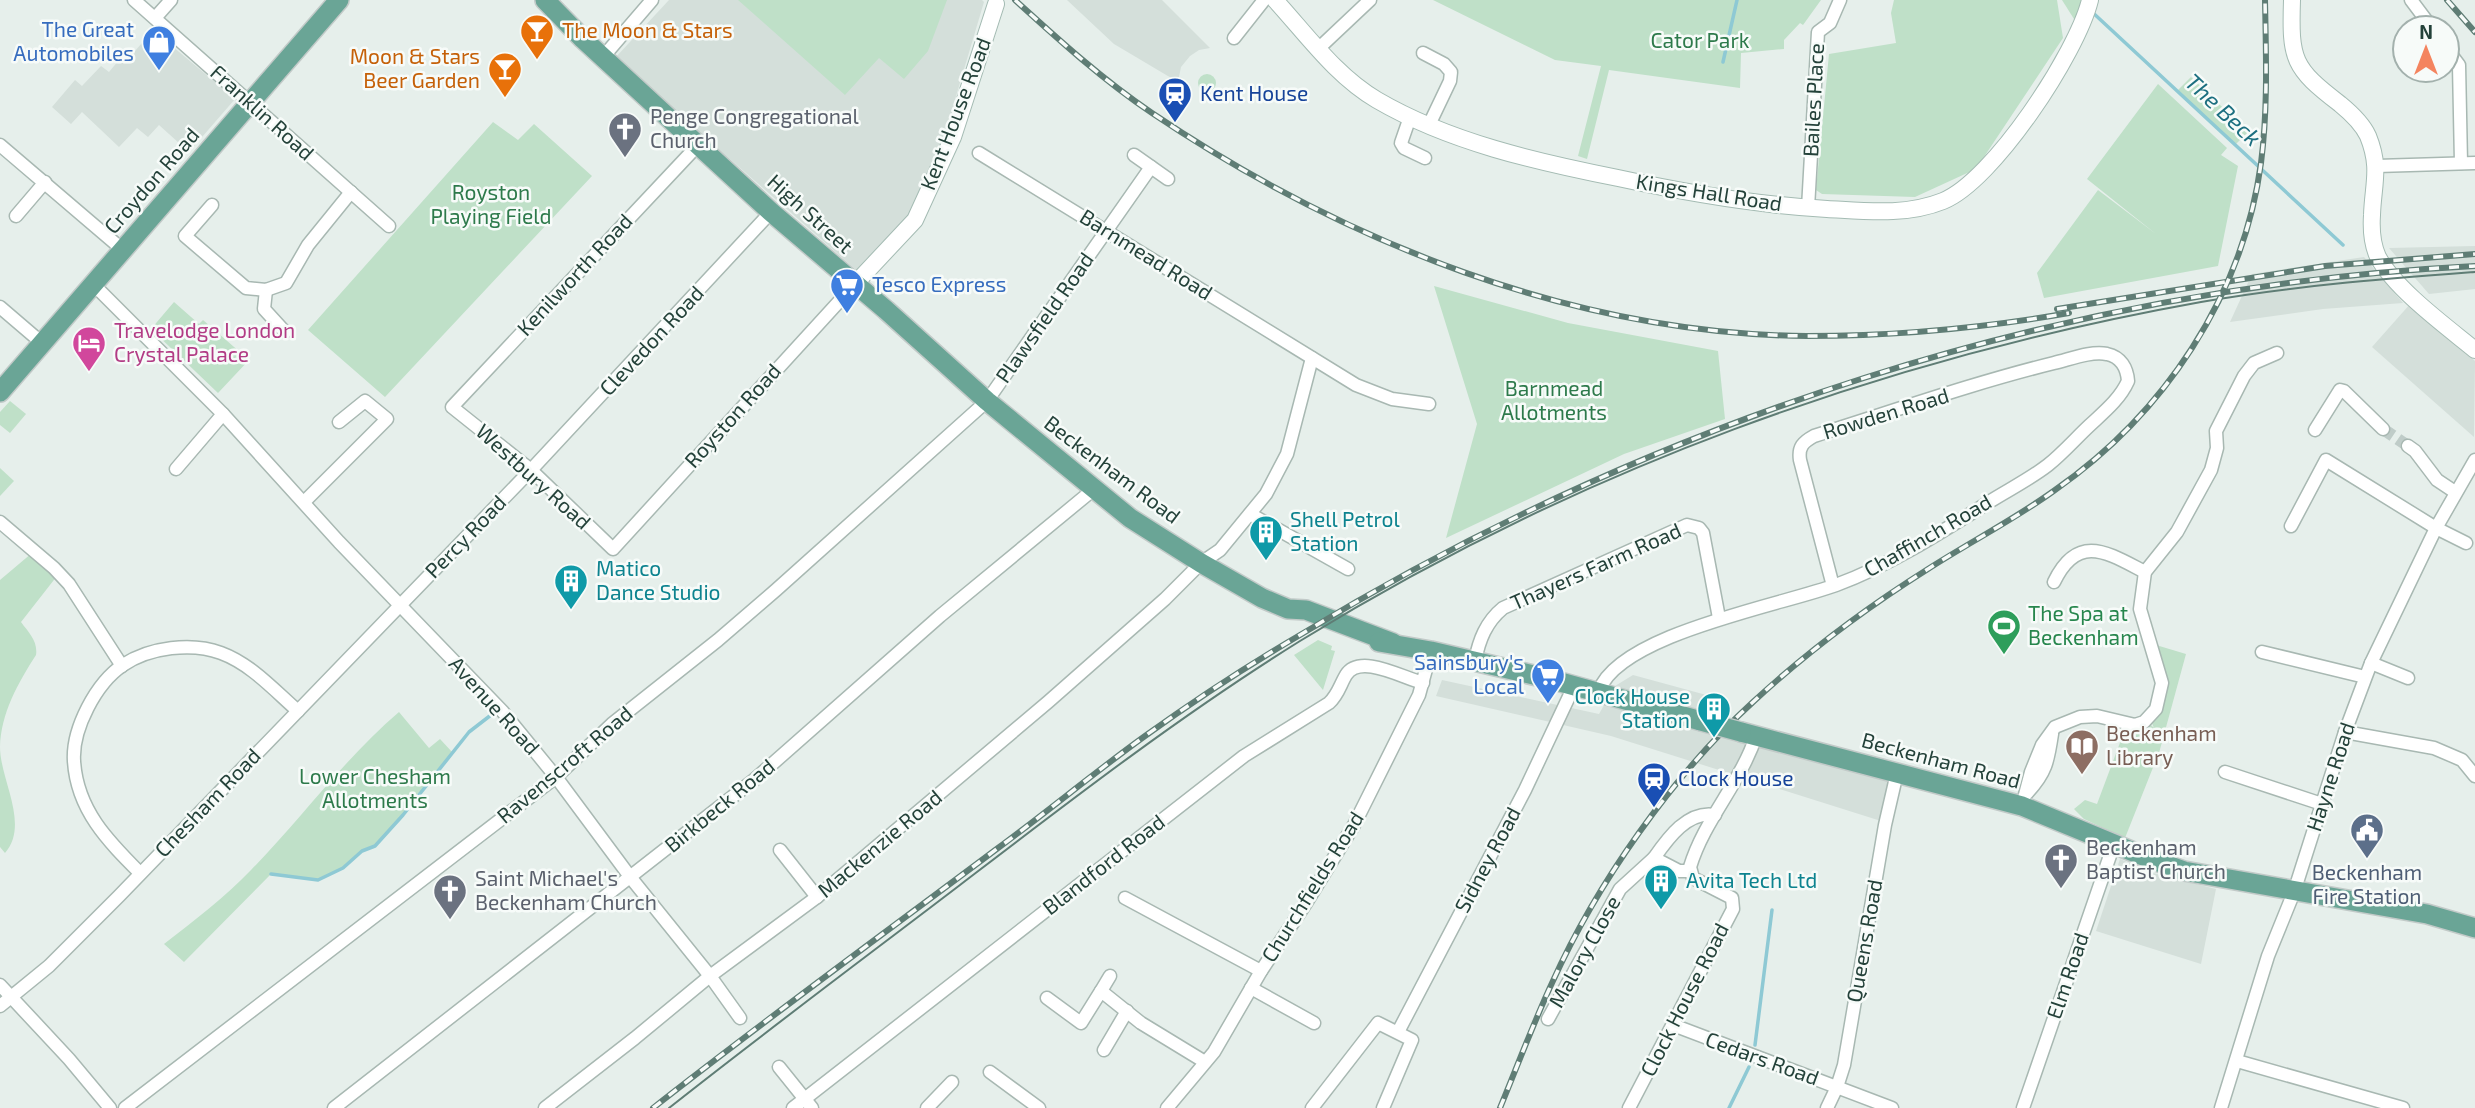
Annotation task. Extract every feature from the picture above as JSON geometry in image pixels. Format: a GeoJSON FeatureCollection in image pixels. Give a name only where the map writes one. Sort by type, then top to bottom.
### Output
{"type":"FeatureCollection","features":[{"type":"Feature","properties":{"kind":"main road","name":"Croydon Road"},"geometry":{"type":"LineString","coordinates":[[0,392],[339,0]]}},
{"type":"Feature","properties":{"kind":"main road","name":"High Street"},"geometry":{"type":"LineString","coordinates":[[545,0],[771,212],[987,401]]}},
{"type":"Feature","properties":{"kind":"main road","name":"Beckenham Road"},"geometry":{"type":"LineString","coordinates":[[987,401],[1130,518],[1201,563],[1257,595],[1288,609],[1301,621],[1346,638],[1393,643],[1475,661],[1599,691],[1701,721],[1749,740],[2024,800],[2114,844],[2184,871],[2427,914],[2475,928]]}},
{"type":"Feature","properties":{"kind":"street","name":"Franklin Road"},"geometry":{"type":"LineString","coordinates":[[134,0],[389,226]]}},
{"type":"Feature","properties":{"kind":"street"},"geometry":{"type":"LineString","coordinates":[[155,18],[171,0]]}},
{"type":"Feature","properties":{"kind":"street"},"geometry":{"type":"LineString","coordinates":[[603,57],[652,0]]}},
{"type":"Feature","properties":{"kind":"street"},"geometry":{"type":"LineString","coordinates":[[1234,38],[1264,0]]}},
{"type":"Feature","properties":{"kind":"street","name":"Kings Hall Road"},"geometry":{"type":"LineString","coordinates":[[1275,0],[1352,83],[1374,98],[1429,125],[1578,171],[1703,195],[1808,208],[1896,211],[1924,208],[1945,200],[1966,187],[2004,146],[2052,81],[2083,23],[2090,2]]}},
{"type":"Feature","properties":{"kind":"street"},"geometry":{"type":"LineString","coordinates":[[1318,49],[1370,0]]}},
{"type":"Feature","properties":{"kind":"street","name":"Bailes Place"},"geometry":{"type":"LineString","coordinates":[[1808,208],[1818,33],[1830,23],[1840,0]]}},
{"type":"Feature","properties":{"kind":"street"},"geometry":{"type":"LineString","coordinates":[[2292,0],[2295,60],[2307,78],[2353,115],[2367,134],[2377,166],[2372,236],[2379,259],[2410,294],[2475,350]]}},
{"type":"Feature","properties":{"kind":"street","name":"Kent House Road"},"geometry":{"type":"LineString","coordinates":[[855,284],[915,220],[953,137],[996,4]]}},
{"type":"Feature","properties":{"kind":"street"},"geometry":{"type":"LineString","coordinates":[[1423,52],[1444,64],[1451,72],[1450,81],[1429,125]]}},
{"type":"Feature","properties":{"kind":"street"},"geometry":{"type":"LineString","coordinates":[[2459,84],[2461,163]]}},
{"type":"Feature","properties":{"kind":"street"},"geometry":{"type":"LineString","coordinates":[[1410,117],[1401,144],[1425,158]]}},
{"type":"Feature","properties":{"kind":"street","name":"Kenilworth Road"},"geometry":{"type":"LineString","coordinates":[[452,407],[699,144]]}},
{"type":"Feature","properties":{"kind":"street"},"geometry":{"type":"LineString","coordinates":[[0,145],[122,250]]}},
{"type":"Feature","properties":{"kind":"street","name":"Barnmead Road"},"geometry":{"type":"LineString","coordinates":[[979,153],[1356,384],[1392,399],[1429,404]]}},
{"type":"Feature","properties":{"kind":"street"},"geometry":{"type":"LineString","coordinates":[[1134,155],[1168,179]]}},
{"type":"Feature","properties":{"kind":"street"},"geometry":{"type":"LineString","coordinates":[[2377,166],[2475,163]]}},
{"type":"Feature","properties":{"kind":"street","name":"Plawsfield Road"},"geometry":{"type":"LineString","coordinates":[[987,401],[1151,167]]}},
{"type":"Feature","properties":{"kind":"street"},"geometry":{"type":"LineString","coordinates":[[16,216],[45,182]]}},
{"type":"Feature","properties":{"kind":"street"},"geometry":{"type":"LineString","coordinates":[[212,205],[185,236],[246,288],[265,290],[286,283],[308,244],[351,192]]}},
{"type":"Feature","properties":{"kind":"street","name":"Clevedon Road"},"geometry":{"type":"LineString","coordinates":[[531,470],[771,212]]}},
{"type":"Feature","properties":{"kind":"street","name":"Avenue Road"},"geometry":{"type":"LineString","coordinates":[[93,284],[223,414],[340,542],[503,712],[556,777],[740,1018]]}},
{"type":"Feature","properties":{"kind":"street","name":"Royston Road"},"geometry":{"type":"LineString","coordinates":[[613,549],[855,284]]}},
{"type":"Feature","properties":{"kind":"street"},"geometry":{"type":"LineString","coordinates":[[265,290],[264,309],[285,332]]}},
{"type":"Feature","properties":{"kind":"street"},"geometry":{"type":"LineString","coordinates":[[0,307],[42,343]]}},
{"type":"Feature","properties":{"kind":"street","name":"Chaffinch Road"},"geometry":{"type":"LineString","coordinates":[[1599,691],[1608,674],[1667,638],[1719,618],[1833,586],[1876,569],[1957,522],[2047,466],[2116,400],[2128,381],[2124,365],[2107,354],[2091,354],[2033,368]]}},
{"type":"Feature","properties":{"kind":"street"},"geometry":{"type":"LineString","coordinates":[[2024,800],[2031,772],[2042,745],[2052,730],[2067,721],[2097,716],[2128,725],[2138,725],[2156,709],[2162,683],[2140,609],[2145,572],[2177,532],[2211,470],[2222,447],[2216,431],[2244,376],[2254,363],[2272,356],[2273,371]]}},
{"type":"Feature","properties":{"kind":"street"},"geometry":{"type":"LineString","coordinates":[[1201,563],[1220,550],[1266,494],[1287,454],[1312,358]]}},
{"type":"Feature","properties":{"kind":"street","name":"Rowden Road"},"geometry":{"type":"LineString","coordinates":[[1833,586],[1800,460],[1799,452],[1804,442],[1814,436],[2033,368]]}},
{"type":"Feature","properties":{"kind":"street"},"geometry":{"type":"LineString","coordinates":[[2315,430],[2340,390],[2383,429]]}},
{"type":"Feature","properties":{"kind":"street"},"geometry":{"type":"LineString","coordinates":[[304,502],[387,419],[365,401],[339,422]]}},
{"type":"Feature","properties":{"kind":"street","name":"Ravenscroft Road"},"geometry":{"type":"LineString","coordinates":[[125,1108],[556,777],[612,724],[776,590],[987,401]]}},
{"type":"Feature","properties":{"kind":"street","name":"Westbury Road"},"geometry":{"type":"LineString","coordinates":[[452,407],[531,470],[613,549]]}},
{"type":"Feature","properties":{"kind":"street"},"geometry":{"type":"LineString","coordinates":[[176,468],[223,414]]}},
{"type":"Feature","properties":{"kind":"street"},"geometry":{"type":"LineString","coordinates":[[2408,446],[2437,480],[2455,492]]}},
{"type":"Feature","properties":{"kind":"street"},"geometry":{"type":"LineString","coordinates":[[2291,526],[2326,460],[2436,528],[2466,543]]}},
{"type":"Feature","properties":{"kind":"street","name":"Hayne Road"},"geometry":{"type":"LineString","coordinates":[[2221,1108],[2268,956],[2294,892],[2365,677],[2436,528],[2475,460]]}},
{"type":"Feature","properties":{"kind":"street","name":"Percy Road"},"geometry":{"type":"LineString","coordinates":[[401,604],[531,470]]}},
{"type":"Feature","properties":{"kind":"street","name":"Birkbeck Road"},"geometry":{"type":"LineString","coordinates":[[334,1108],[754,780],[940,616],[1094,489]]}},
{"type":"Feature","properties":{"kind":"street"},"geometry":{"type":"LineString","coordinates":[[1250,514],[1348,569]]}},
{"type":"Feature","properties":{"kind":"street"},"geometry":{"type":"LineString","coordinates":[[0,522],[54,568],[68,584],[122,666]]}},
{"type":"Feature","properties":{"kind":"street","name":"Thayers Farm Road"},"geometry":{"type":"LineString","coordinates":[[1475,661],[1484,631],[1491,618],[1503,608],[1687,525],[1699,528],[1703,533],[1719,618]]}},
{"type":"Feature","properties":{"kind":"street"},"geometry":{"type":"LineString","coordinates":[[2054,582],[2060,568],[2077,555],[2093,549],[2106,552],[2145,572]]}},
{"type":"Feature","properties":{"kind":"street","name":"Mackenzie Road"},"geometry":{"type":"LineString","coordinates":[[545,1108],[709,976],[817,897],[1048,702],[1165,599],[1201,563]]}},
{"type":"Feature","properties":{"kind":"street","name":"Chesham Road"},"geometry":{"type":"LineString","coordinates":[[0,1006],[49,966],[401,604]]}},
{"type":"Feature","properties":{"kind":"street"},"geometry":{"type":"LineString","coordinates":[[141,873],[104,836],[92,819],[83,800],[74,762],[74,744],[88,707],[97,692],[122,666],[137,658],[176,648],[203,648],[240,662],[298,711]]}},
{"type":"Feature","properties":{"kind":"street","name":"Churchfields Road"},"geometry":{"type":"LineString","coordinates":[[1167,1108],[1223,1038],[1261,971],[1353,825],[1410,713],[1423,683],[1431,651]]}},
{"type":"Feature","properties":{"kind":"street"},"geometry":{"type":"LineString","coordinates":[[2262,652],[2365,677]]}},
{"type":"Feature","properties":{"kind":"street"},"geometry":{"type":"LineString","coordinates":[[2371,663],[2408,678]]}},
{"type":"Feature","properties":{"kind":"street","name":"Blandford Road"},"geometry":{"type":"LineString","coordinates":[[793,1108],[809,1103],[1244,756],[1329,704],[1350,670],[1359,665],[1368,665],[1423,683]]}},
{"type":"Feature","properties":{"kind":"street","name":"Sidney Road"},"geometry":{"type":"LineString","coordinates":[[1398,1032],[1525,790],[1574,685]]}},
{"type":"Feature","properties":{"kind":"street"},"geometry":{"type":"LineString","coordinates":[[2345,732],[2434,748],[2462,760],[2475,776]]}},
{"type":"Feature","properties":{"kind":"street"},"geometry":{"type":"LineString","coordinates":[[1690,871],[1691,863],[1749,740]]}},
{"type":"Feature","properties":{"kind":"street"},"geometry":{"type":"LineString","coordinates":[[2225,772],[2322,804]]}},
{"type":"Feature","properties":{"kind":"street","name":"Queens Road"},"geometry":{"type":"LineString","coordinates":[[1827,1108],[1844,1065],[1885,825],[1897,773]]}},
{"type":"Feature","properties":{"kind":"street"},"geometry":{"type":"LineString","coordinates":[[1654,858],[1667,838],[1679,827],[1696,816],[1715,815]]}},
{"type":"Feature","properties":{"kind":"street","name":"Elm Road"},"geometry":{"type":"LineString","coordinates":[[2023,1108],[2114,844]]}},
{"type":"Feature","properties":{"kind":"street"},"geometry":{"type":"LineString","coordinates":[[780,850],[817,897]]}},
{"type":"Feature","properties":{"kind":"street","name":"Clock House Road"},"geometry":{"type":"LineString","coordinates":[[1629,1108],[1734,905],[1732,898],[1693,878],[1690,871],[1679,871],[1654,858]]}},
{"type":"Feature","properties":{"kind":"street","name":"Malory Close"},"geometry":{"type":"LineString","coordinates":[[1548,1019],[1620,889],[1654,858]]}},
{"type":"Feature","properties":{"kind":"street"},"geometry":{"type":"LineString","coordinates":[[1125,898],[1261,971]]}},
{"type":"Feature","properties":{"kind":"street"},"geometry":{"type":"LineString","coordinates":[[1047,999],[1081,1023],[1110,976]]}},
{"type":"Feature","properties":{"kind":"street"},"geometry":{"type":"LineString","coordinates":[[0,985],[69,1059],[110,1108]]}},
{"type":"Feature","properties":{"kind":"street"},"geometry":{"type":"LineString","coordinates":[[1251,988],[1314,1023]]}},
{"type":"Feature","properties":{"kind":"street"},"geometry":{"type":"LineString","coordinates":[[1101,991],[1148,1028],[1205,1062]]}},
{"type":"Feature","properties":{"kind":"street"},"geometry":{"type":"LineString","coordinates":[[1104,1050],[1127,1011]]}},
{"type":"Feature","properties":{"kind":"street"},"geometry":{"type":"LineString","coordinates":[[1312,1108],[1378,1023],[1412,1040],[1383,1108]]}},
{"type":"Feature","properties":{"kind":"street","name":"Cedars Road"},"geometry":{"type":"LineString","coordinates":[[1673,1025],[1892,1108]]}},
{"type":"Feature","properties":{"kind":"street"},"geometry":{"type":"LineString","coordinates":[[2237,1061],[2403,1108]]}},
{"type":"Feature","properties":{"kind":"street"},"geometry":{"type":"LineString","coordinates":[[779,1067],[809,1103]]}},
{"type":"Feature","properties":{"kind":"street"},"geometry":{"type":"LineString","coordinates":[[990,1072],[1039,1108]]}},
{"type":"Feature","properties":{"kind":"street"},"geometry":{"type":"LineString","coordinates":[[927,1108],[952,1082]]}},
{"type":"Feature","properties":{"kind":"shaded area"},"geometry":{"type":"Polygon","coordinates":[[[669,0],[984,2],[943,140],[908,216],[856,270],[615,58],[669,0]]]}},
{"type":"Feature","properties":{"kind":"shaded area"},"geometry":{"type":"Polygon","coordinates":[[[1067,0],[1162,0],[1210,48],[1199,50],[1190,56],[1181,67],[1178,82],[1114,44],[1067,0]]]}},
{"type":"Feature","properties":{"kind":"shaded area"},"geometry":{"type":"Polygon","coordinates":[[[153,30],[235,99],[189,152],[159,125],[148,137],[137,128],[119,147],[82,112],[71,124],[52,107],[75,80],[82,86],[101,66],[109,72],[119,60],[124,64],[153,30]]]}},
{"type":"Feature","properties":{"kind":"shaded area"},"geometry":{"type":"Polygon","coordinates":[[[2475,246],[2475,289],[2429,294],[2389,248],[2475,246]]]}},
{"type":"Feature","properties":{"kind":"shaded area"},"geometry":{"type":"Polygon","coordinates":[[[2364,257],[2403,303],[2323,309],[2230,322],[2252,274],[2364,257]]]}},
{"type":"Feature","properties":{"kind":"shaded area"},"geometry":{"type":"Polygon","coordinates":[[[2411,303],[2475,361],[2474,437],[2372,347],[2411,303]]]}},
{"type":"Feature","properties":{"kind":"shaded area"},"geometry":{"type":"Polygon","coordinates":[[[1633,675],[1721,699],[1714,731],[1892,779],[1881,821],[1611,736],[1436,696],[1442,680],[1599,714],[1615,686],[1633,675]]]}},
{"type":"Feature","properties":{"kind":"shaded area"},"geometry":{"type":"Polygon","coordinates":[[[2120,859],[2153,873],[2216,889],[2201,964],[2096,931],[2120,859]]]}},
{"type":"Feature","properties":{"kind":"green space"},"geometry":{"type":"Polygon","coordinates":[[[738,0],[947,0],[928,51],[904,79],[879,58],[845,95],[738,0]]]}},
{"type":"Feature","properties":{"kind":"green space","name":"Cator Park"},"geometry":{"type":"Polygon","coordinates":[[[1433,0],[1821,0],[1803,25],[1800,23],[1784,40],[1784,49],[1741,53],[1740,88],[1609,70],[1587,159],[1578,156],[1601,66],[1555,60],[1433,0]]]}},
{"type":"Feature","properties":{"kind":"green space"},"geometry":{"type":"Polygon","coordinates":[[[1894,0],[2057,0],[2063,38],[1976,169],[1915,197],[1822,194],[1816,190],[1829,54],[1896,43],[1891,13],[1894,0]]]}},
{"type":"Feature","properties":{"kind":"green space"},"geometry":{"type":"Polygon","coordinates":[[[2062,0],[2085,0],[2087,5],[2074,19],[2062,0]]]}},
{"type":"Feature","properties":{"kind":"green space"},"geometry":{"type":"Polygon","coordinates":[[[1203,74],[1211,74],[1216,83],[1214,90],[1203,92],[1198,87],[1198,79],[1203,74]]]}},
{"type":"Feature","properties":{"kind":"green space"},"geometry":{"type":"Polygon","coordinates":[[[2191,77],[2248,132],[2235,145],[2178,90],[2191,77]]]}},
{"type":"Feature","properties":{"kind":"green space"},"geometry":{"type":"Polygon","coordinates":[[[2158,84],[2227,148],[2221,155],[2238,166],[2218,266],[2044,298],[2037,273],[2098,190],[2156,234],[2087,179],[2158,84]]]}},
{"type":"Feature","properties":{"kind":"green space","name":"Royston Playing Field"},"geometry":{"type":"Polygon","coordinates":[[[493,122],[518,140],[534,124],[592,176],[385,397],[308,330],[493,122]]]}},
{"type":"Feature","properties":{"kind":"green space","name":"Barnmead Allotments"},"geometry":{"type":"Polygon","coordinates":[[[1434,286],[1568,323],[1718,351],[1725,419],[1624,454],[1446,538],[1477,424],[1434,286]]]}},
{"type":"Feature","properties":{"kind":"green space"},"geometry":{"type":"Polygon","coordinates":[[[174,302],[199,324],[203,320],[249,360],[218,393],[151,329],[174,302]]]}},
{"type":"Feature","properties":{"kind":"green space"},"geometry":{"type":"Polygon","coordinates":[[[10,401],[26,414],[10,433],[0,425],[0,412],[10,401]]]}},
{"type":"Feature","properties":{"kind":"green space"},"geometry":{"type":"Polygon","coordinates":[[[0,468],[14,481],[0,496],[0,468]]]}},
{"type":"Feature","properties":{"kind":"green space"},"geometry":{"type":"Polygon","coordinates":[[[32,553],[57,576],[21,622],[34,641],[36,655],[7,710],[0,747],[0,580],[32,553]]]}},
{"type":"Feature","properties":{"kind":"green space"},"geometry":{"type":"Polygon","coordinates":[[[1318,640],[1332,646],[1331,650],[1335,651],[1323,690],[1294,655],[1318,640]]]}},
{"type":"Feature","properties":{"kind":"green space"},"geometry":{"type":"Polygon","coordinates":[[[2156,645],[2186,654],[2156,764],[2146,757],[2154,765],[2125,838],[2084,819],[2074,809],[2085,800],[2097,804],[2124,732],[2145,732],[2151,725],[2154,728],[2151,721],[2162,701],[2166,684],[2164,666],[2156,645]]]}},
{"type":"Feature","properties":{"kind":"green space","name":"Lower Chesham Allotments"},"geometry":{"type":"Polygon","coordinates":[[[399,712],[429,748],[440,739],[453,753],[375,846],[361,851],[343,868],[318,880],[271,874],[184,962],[164,944],[241,880],[341,769],[399,712]]]}},
{"type":"Feature","properties":{"kind":"green space"},"geometry":{"type":"Polygon","coordinates":[[[0,747],[15,829],[5,853],[0,847],[0,747]]]}},
{"type":"Feature","properties":{"kind":"waterway"},"geometry":{"type":"LineString","coordinates":[[1723,62],[1737,0]]}},
{"type":"Feature","properties":{"kind":"waterway","name":"The Beck"},"geometry":{"type":"LineString","coordinates":[[2091,11],[2343,245]]}},
{"type":"Feature","properties":{"kind":"waterway"},"geometry":{"type":"LineString","coordinates":[[271,874],[318,880],[343,868],[362,851],[375,846],[469,732],[491,715]]}},
{"type":"Feature","properties":{"kind":"waterway"},"geometry":{"type":"LineString","coordinates":[[1755,1045],[1772,910]]}},
{"type":"Feature","properties":{"kind":"waterway"},"geometry":{"type":"LineString","coordinates":[[1729,1108],[1749,1067]]}},
{"type":"Feature","properties":{"kind":"tunnel"},"geometry":{"type":"LineString","coordinates":[[2383,429],[2408,446]]}},
{"type":"Feature","properties":{"kind":"tram line"},"geometry":{"type":"LineString","coordinates":[[669,1108],[1043,821],[1212,698],[1300,641],[1405,580],[1512,524],[1622,474],[1734,429],[1849,389],[1965,355],[2082,326],[2235,296],[2475,272]]}},
{"type":"Feature","properties":{"kind":"railway"},"geometry":{"type":"LineString","coordinates":[[1015,0],[1116,87],[1226,160],[1302,202],[1382,240],[1464,272],[1548,299],[1633,318],[1720,331],[1807,336],[1938,330],[2069,313]]}},
{"type":"Feature","properties":{"kind":"railway"},"geometry":{"type":"LineString","coordinates":[[1500,1108],[1552,983],[1591,907],[1639,833],[1723,731],[1794,666],[1838,631],[1905,584],[2040,501],[2094,460],[2131,426],[2192,348],[2217,305],[2237,260],[2251,212],[2261,163],[2265,122],[2265,0]]}},
{"type":"Feature","properties":{"kind":"railway"},"geometry":{"type":"LineString","coordinates":[[2447,0],[2475,32]]}},
{"type":"Feature","properties":{"kind":"railway"},"geometry":{"type":"LineString","coordinates":[[2057,309],[2325,266],[2475,254]]}},
{"type":"Feature","properties":{"kind":"railway"},"geometry":{"type":"LineString","coordinates":[[653,1108],[1126,750],[1202,696],[1300,635],[1435,558],[1575,490],[1718,429],[1865,378],[2014,335],[2166,302],[2320,279],[2475,266]]}},
{"type":"Feature","properties":{"kind":"place","name":"The Moon & Stars"},"geometry":{"type":"Point","coordinates":[537,61]}},
{"type":"Feature","properties":{"kind":"place","name":"The Great Automobiles"},"geometry":{"type":"Point","coordinates":[159,72]}},
{"type":"Feature","properties":{"kind":"place","name":"Moon & Stars Beer Garden"},"geometry":{"type":"Point","coordinates":[505,99]}},
{"type":"Feature","properties":{"kind":"place","name":"Kent House"},"geometry":{"type":"Point","coordinates":[1175,124]}},
{"type":"Feature","properties":{"kind":"place","name":"Penge Congregational Church"},"geometry":{"type":"Point","coordinates":[625,159]}},
{"type":"Feature","properties":{"kind":"place","name":"Tesco Express"},"geometry":{"type":"Point","coordinates":[847,315]}},
{"type":"Feature","properties":{"kind":"place","name":"Travelodge London Crystal Palace"},"geometry":{"type":"Point","coordinates":[89,373]}},
{"type":"Feature","properties":{"kind":"place","name":"Shell Petrol Station"},"geometry":{"type":"Point","coordinates":[1266,562]}},
{"type":"Feature","properties":{"kind":"place","name":"Matico Dance Studio"},"geometry":{"type":"Point","coordinates":[571,611]}},
{"type":"Feature","properties":{"kind":"place","name":"The Spa at Beckenham"},"geometry":{"type":"Point","coordinates":[2004,656]}},
{"type":"Feature","properties":{"kind":"place","name":"Sainsbury's Local"},"geometry":{"type":"Point","coordinates":[1548,705]}},
{"type":"Feature","properties":{"kind":"place","name":"Clock House Station"},"geometry":{"type":"Point","coordinates":[1714,739]}},
{"type":"Feature","properties":{"kind":"place","name":"Beckenham Library"},"geometry":{"type":"Point","coordinates":[2082,776]}},
{"type":"Feature","properties":{"kind":"place","name":"Clock House"},"geometry":{"type":"Point","coordinates":[1654,809]}},
{"type":"Feature","properties":{"kind":"place","name":"Beckenham Fire Station"},"geometry":{"type":"Point","coordinates":[2367,860]}},
{"type":"Feature","properties":{"kind":"place","name":"Beckenham Baptist Church"},"geometry":{"type":"Point","coordinates":[2061,890]}},
{"type":"Feature","properties":{"kind":"place","name":"Avita Tech Ltd"},"geometry":{"type":"Point","coordinates":[1661,911]}},
{"type":"Feature","properties":{"kind":"place","name":"Saint Michael's Beckenham Church"},"geometry":{"type":"Point","coordinates":[450,921]}}]}
